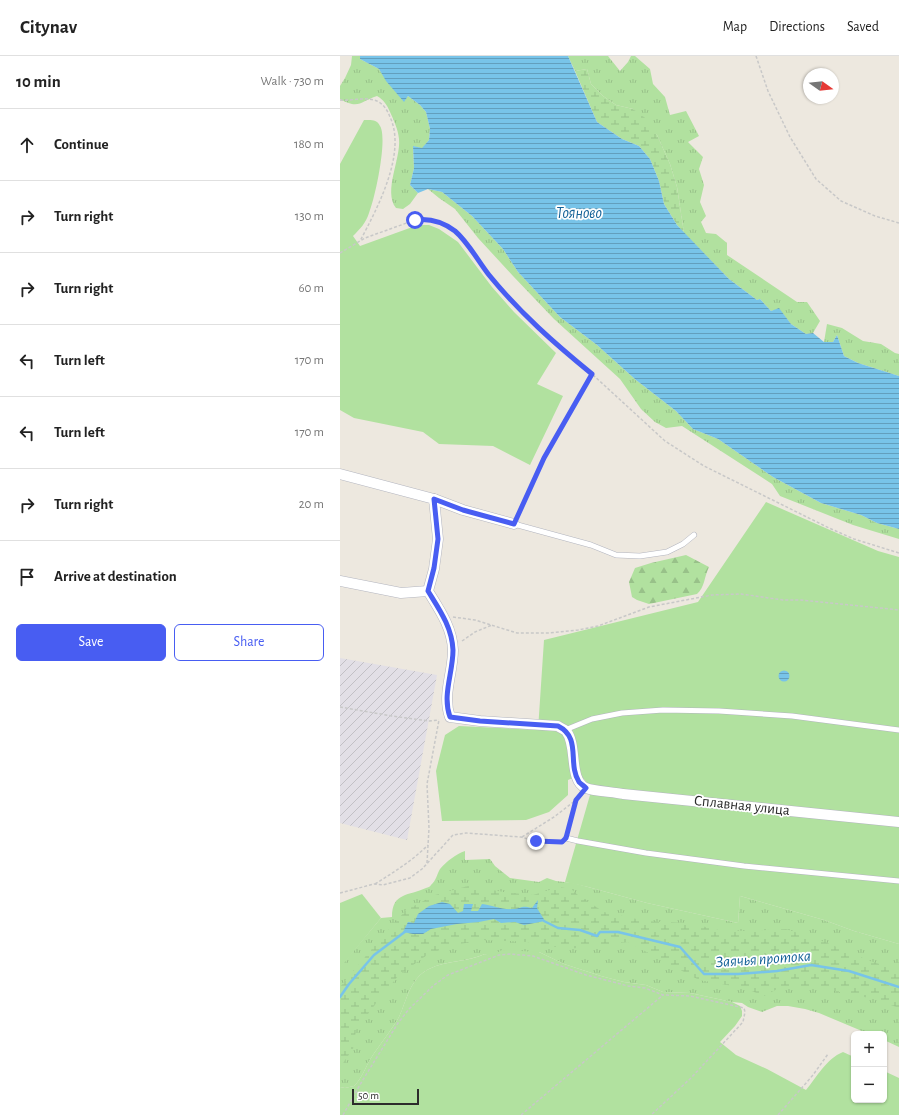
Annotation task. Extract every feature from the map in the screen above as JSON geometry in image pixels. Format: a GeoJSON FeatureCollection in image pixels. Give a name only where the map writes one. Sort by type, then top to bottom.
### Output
{"type":"FeatureCollection","features":[{"type":"Feature","properties":{"kind":"street"},"geometry":{"type":"LineString","coordinates":[[340,474],[434,499],[463,510],[514,524]]}},
{"type":"Feature","properties":{"kind":"street"},"geometry":{"type":"LineString","coordinates":[[434,499],[438,539],[434,568],[428,591],[450,630],[453,650],[447,694],[447,708],[450,717],[480,721],[558,726],[565,730],[572,742],[575,772],[579,782],[586,788]]}},
{"type":"Feature","properties":{"kind":"street"},"geometry":{"type":"LineString","coordinates":[[340,581],[401,594],[428,591]]}},
{"type":"Feature","properties":{"kind":"street","name":"Сплавная улица"},"geometry":{"type":"LineString","coordinates":[[586,788],[624,794],[899,822]]}},
{"type":"Feature","properties":{"kind":"lane"},"geometry":{"type":"LineString","coordinates":[[514,524],[591,545],[616,556],[640,556],[667,552],[683,544],[694,535]]}},
{"type":"Feature","properties":{"kind":"lane"},"geometry":{"type":"LineString","coordinates":[[565,730],[592,719],[622,713],[663,710],[718,711],[792,716],[899,730]]}},
{"type":"Feature","properties":{"kind":"lane"},"geometry":{"type":"LineString","coordinates":[[566,838],[646,853],[744,866],[899,881]]}},
{"type":"Feature","properties":{"kind":"path"},"geometry":{"type":"LineString","coordinates":[[756,56],[771,98],[790,138],[816,179],[841,201],[875,216],[899,223]]}},
{"type":"Feature","properties":{"kind":"path"},"geometry":{"type":"LineString","coordinates":[[340,100],[373,99],[388,111],[395,131],[394,154],[387,186],[360,241]]}},
{"type":"Feature","properties":{"kind":"path"},"geometry":{"type":"LineString","coordinates":[[340,253],[366,238],[415,220],[425,218],[437,221],[447,226],[456,232],[489,274],[533,323],[560,348],[592,374],[665,441],[704,466],[829,528],[854,539],[899,553]]}},
{"type":"Feature","properties":{"kind":"path"},"geometry":{"type":"LineString","coordinates":[[514,524],[544,458],[592,374]]}},
{"type":"Feature","properties":{"kind":"path"},"geometry":{"type":"LineString","coordinates":[[443,616],[475,620],[517,634],[523,634],[578,630],[598,626],[649,606],[712,595],[734,594],[899,610]]}},
{"type":"Feature","properties":{"kind":"path"},"geometry":{"type":"LineString","coordinates":[[453,650],[475,632],[492,625]]}},
{"type":"Feature","properties":{"kind":"path"},"geometry":{"type":"LineString","coordinates":[[340,707],[429,721],[450,717]]}},
{"type":"Feature","properties":{"kind":"path"},"geometry":{"type":"LineString","coordinates":[[427,863],[427,784],[439,720]]}},
{"type":"Feature","properties":{"kind":"path"},"geometry":{"type":"LineString","coordinates":[[521,837],[554,817],[576,800],[586,788]]}},
{"type":"Feature","properties":{"kind":"path"},"geometry":{"type":"LineString","coordinates":[[374,884],[383,885],[410,878],[427,863],[453,835],[466,833],[521,837],[536,841],[562,842],[566,838],[576,800]]}},
{"type":"Feature","properties":{"kind":"path"},"geometry":{"type":"LineString","coordinates":[[340,893],[374,884],[417,857],[428,845]]}},
{"type":"Feature","properties":{"kind":"path"},"geometry":{"type":"LineString","coordinates":[[343,1115],[398,1023],[409,1009],[434,985],[448,975],[499,955],[510,954],[533,956],[586,975],[628,986],[645,988],[663,996],[690,996],[744,1008],[745,1012],[743,1022],[691,1078],[651,1115]]}},
{"type":"Feature","properties":{"kind":"path"},"geometry":{"type":"LineString","coordinates":[[521,1115],[663,996]]}},
{"type":"Feature","properties":{"kind":"path"},"geometry":{"type":"LineString","coordinates":[[778,1115],[813,1075],[828,1054]]}},
{"type":"Feature","properties":{"kind":"shaded area"},"geometry":{"type":"Polygon","coordinates":[[[340,658],[437,675],[407,840],[340,823],[340,658]]]}},
{"type":"Feature","properties":{"kind":"green space"},"geometry":{"type":"Polygon","coordinates":[[[352,56],[360,56],[360,59],[379,69],[404,101],[408,96],[420,105],[426,112],[430,129],[429,140],[422,149],[413,146],[414,168],[410,185],[418,193],[410,204],[403,209],[396,208],[392,201],[391,193],[393,175],[398,156],[399,139],[396,125],[388,107],[377,96],[360,104],[352,104],[340,99],[340,86],[351,65],[352,56]]]}},
{"type":"Feature","properties":{"kind":"green space"},"geometry":{"type":"Polygon","coordinates":[[[568,56],[608,56],[620,71],[631,56],[635,56],[650,69],[653,84],[665,97],[670,115],[686,111],[699,136],[688,142],[703,157],[699,169],[704,185],[700,202],[706,216],[701,222],[706,233],[716,234],[727,243],[727,255],[797,302],[807,302],[820,321],[813,333],[806,334],[791,324],[779,309],[771,311],[760,299],[757,300],[729,279],[684,233],[677,187],[670,164],[657,135],[633,109],[616,105],[603,96],[591,84],[587,69],[575,71],[568,56]]]}},
{"type":"Feature","properties":{"kind":"green space"},"geometry":{"type":"Polygon","coordinates":[[[587,69],[591,84],[603,96],[616,105],[633,109],[648,120],[657,135],[670,164],[677,187],[684,233],[677,225],[664,204],[659,181],[650,159],[639,146],[622,139],[597,122],[575,71],[587,69]]]}},
{"type":"Feature","properties":{"kind":"green space"},"geometry":{"type":"Polygon","coordinates":[[[364,120],[374,120],[379,124],[382,133],[382,155],[372,206],[368,217],[353,236],[360,246],[418,225],[429,225],[439,229],[458,242],[492,287],[514,312],[556,353],[537,384],[563,396],[530,465],[493,446],[439,444],[423,432],[354,418],[340,410],[340,164],[364,120]]]}},
{"type":"Feature","properties":{"kind":"green space"},"geometry":{"type":"Polygon","coordinates":[[[428,189],[442,192],[472,216],[503,249],[518,272],[560,317],[597,345],[636,380],[676,411],[693,429],[718,439],[773,477],[821,503],[861,515],[877,523],[899,529],[899,539],[853,525],[780,496],[772,484],[682,426],[666,428],[655,422],[641,409],[620,379],[554,319],[478,238],[455,209],[428,189]]]}},
{"type":"Feature","properties":{"kind":"green space"},"geometry":{"type":"Polygon","coordinates":[[[827,324],[842,328],[863,341],[881,344],[899,354],[899,376],[858,363],[844,356],[837,335],[833,342],[824,342],[827,324]]]}},
{"type":"Feature","properties":{"kind":"green space"},"geometry":{"type":"Polygon","coordinates":[[[766,502],[878,551],[899,557],[899,944],[854,931],[824,920],[740,896],[738,923],[647,903],[565,882],[592,788],[580,775],[568,780],[568,795],[549,812],[526,820],[442,821],[436,771],[445,735],[459,726],[538,730],[544,640],[698,602],[766,502]]]}},
{"type":"Feature","properties":{"kind":"green space"},"geometry":{"type":"Polygon","coordinates":[[[686,555],[709,567],[703,585],[697,594],[649,604],[632,597],[629,582],[635,568],[686,555]]]}},
{"type":"Feature","properties":{"kind":"green space"},"geometry":{"type":"Polygon","coordinates":[[[465,851],[465,860],[490,859],[495,866],[510,878],[539,882],[547,878],[556,881],[573,883],[647,903],[738,923],[740,896],[824,920],[854,931],[899,944],[899,1047],[887,1041],[887,1031],[862,1031],[819,1013],[805,1009],[777,1006],[762,1012],[742,1003],[690,993],[663,992],[646,985],[624,982],[601,976],[564,964],[539,952],[526,952],[490,957],[485,954],[478,957],[436,966],[429,969],[417,978],[410,990],[399,1017],[371,1058],[359,1080],[354,1086],[345,1088],[340,1087],[340,967],[381,918],[392,917],[395,903],[398,899],[430,886],[434,882],[440,869],[465,851]]]}},
{"type":"Feature","properties":{"kind":"green space"},"geometry":{"type":"Polygon","coordinates":[[[468,886],[533,895],[559,887],[571,889],[604,912],[646,921],[686,923],[721,930],[745,931],[786,929],[825,942],[870,961],[899,970],[899,1008],[874,999],[816,988],[783,986],[764,996],[744,988],[699,980],[628,942],[568,949],[527,942],[485,940],[453,945],[427,955],[399,975],[356,1030],[353,1049],[340,1067],[340,987],[406,910],[435,895],[468,886]],[[538,901],[532,908],[524,907],[510,909],[482,904],[478,911],[471,911],[473,904],[464,905],[463,911],[458,913],[450,904],[437,905],[424,909],[417,917],[414,924],[408,923],[423,934],[431,929],[479,922],[487,919],[494,919],[501,923],[515,922],[524,925],[545,921],[537,908],[538,901]]]}},
{"type":"Feature","properties":{"kind":"green space"},"geometry":{"type":"Polygon","coordinates":[[[362,894],[381,918],[340,968],[340,903],[362,894]]]}},
{"type":"Feature","properties":{"kind":"green space"},"geometry":{"type":"Polygon","coordinates":[[[502,950],[539,952],[564,964],[624,982],[646,985],[663,992],[690,993],[732,1002],[740,1006],[742,1016],[720,1042],[736,1055],[767,1069],[806,1090],[822,1069],[832,1059],[843,1052],[851,1056],[851,1103],[887,1103],[887,1072],[899,1078],[899,1115],[340,1115],[340,1087],[345,1088],[354,1086],[359,1080],[371,1058],[399,1017],[410,990],[417,978],[429,969],[436,966],[478,957],[485,954],[490,956],[502,950]]]}},
{"type":"Feature","properties":{"kind":"water","name":"Тояново"},"geometry":{"type":"Polygon","coordinates":[[[360,56],[568,56],[597,122],[622,139],[639,146],[650,159],[659,181],[664,204],[677,225],[729,279],[757,300],[760,299],[771,311],[779,308],[791,324],[806,334],[813,333],[824,342],[833,342],[837,335],[844,356],[858,363],[899,376],[899,529],[877,523],[861,515],[821,503],[773,477],[718,439],[693,429],[676,411],[636,380],[597,345],[560,317],[518,272],[503,249],[472,216],[442,192],[428,189],[418,193],[410,185],[414,168],[413,146],[422,148],[429,140],[430,129],[426,112],[420,105],[408,96],[404,102],[386,81],[379,69],[360,59],[360,56]]]}},
{"type":"Feature","properties":{"kind":"water"},"geometry":{"type":"Polygon","coordinates":[[[782,671],[786,671],[788,672],[788,680],[782,681],[779,678],[779,674],[782,671]]]}},
{"type":"Feature","properties":{"kind":"water"},"geometry":{"type":"Polygon","coordinates":[[[538,900],[537,908],[545,921],[524,925],[515,922],[501,923],[494,919],[431,929],[423,934],[403,932],[408,922],[414,923],[418,914],[429,906],[442,902],[450,904],[458,913],[463,911],[464,904],[473,904],[471,911],[478,911],[482,904],[516,909],[524,907],[532,908],[538,900]]]}},
{"type":"Feature","properties":{"kind":"waterway","name":"Заячья протока"},"geometry":{"type":"LineString","coordinates":[[544,921],[558,928],[580,930],[597,936],[600,932],[618,932],[680,947],[704,974],[738,974],[777,971],[811,965],[849,971],[899,987]]}},
{"type":"Feature","properties":{"kind":"waterway","name":"Заячья протока"},"geometry":{"type":"LineString","coordinates":[[340,997],[374,955],[406,931]]}},
{"type":"Feature","properties":{"kind":"route"},"geometry":{"type":"LineString","coordinates":[[415,220],[425,218],[437,221],[456,232],[489,274],[533,323],[560,348],[592,374],[544,458],[514,524],[463,510],[434,499],[438,539],[434,568],[428,591],[450,630],[453,650],[447,694],[447,708],[450,717],[480,721],[558,726],[565,730],[572,742],[575,772],[579,782],[586,788],[576,800],[566,838],[562,842],[536,841]]}}]}
